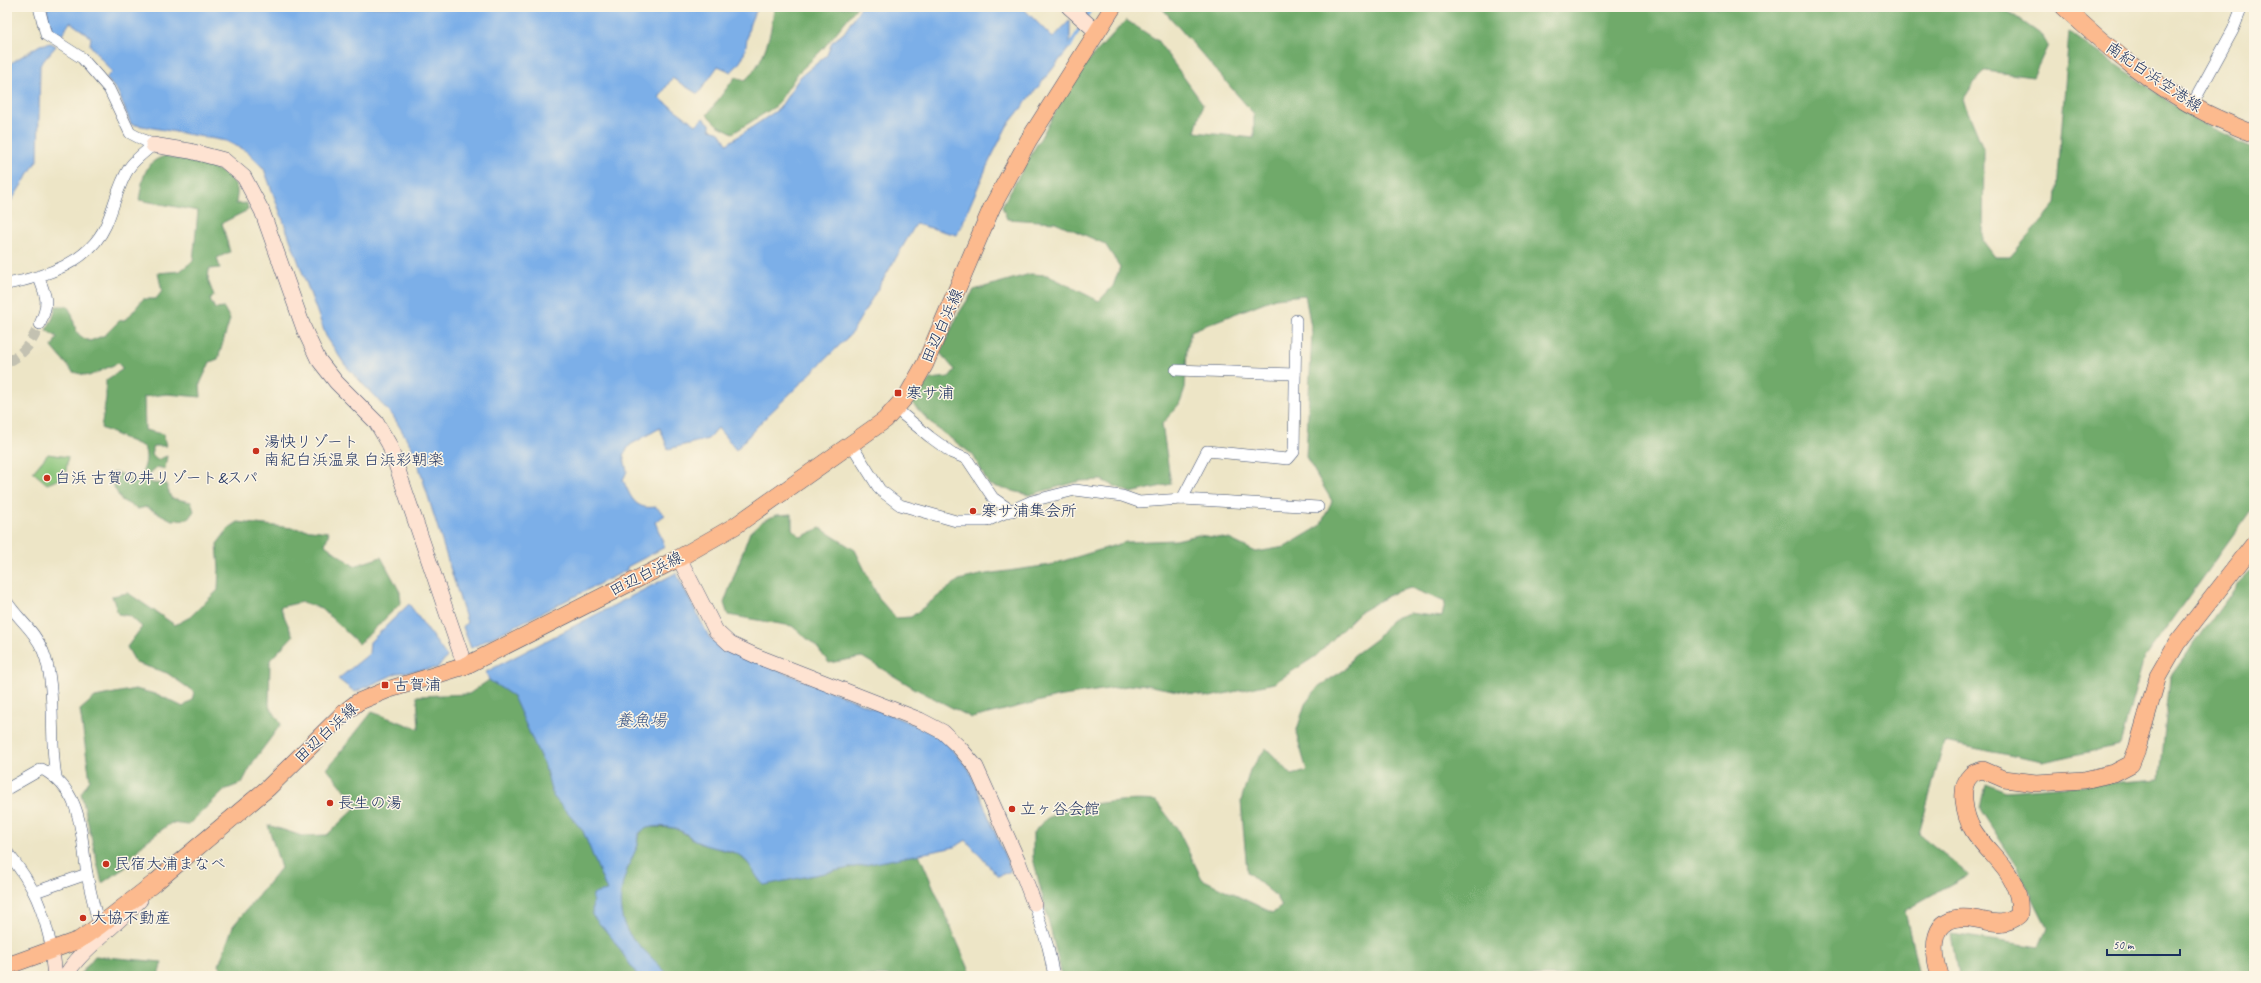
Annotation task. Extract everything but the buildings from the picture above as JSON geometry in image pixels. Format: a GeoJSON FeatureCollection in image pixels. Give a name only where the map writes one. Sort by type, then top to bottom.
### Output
{"type":"FeatureCollection","features":[{"type":"Feature","properties":{"kind":"main road","name":"田辺白浜線"},"geometry":{"type":"LineString","coordinates":[[7,966],[79,940],[99,926],[157,882],[268,788],[345,712],[358,702],[387,690],[465,666],[679,558],[735,526],[852,444],[896,409],[908,394],[939,336],[992,207],[1092,29],[1113,7]]}},
{"type":"Feature","properties":{"kind":"main road","name":"南紀白浜空港線"},"geometry":{"type":"LineString","coordinates":[[2064,7],[2106,45],[2162,86],[2192,105],[2254,134]]}},
{"type":"Feature","properties":{"kind":"main road"},"geometry":{"type":"LineString","coordinates":[[1940,976],[1936,961],[1935,944],[1938,931],[1946,922],[1957,918],[1968,918],[1999,924],[2012,921],[2019,915],[2020,905],[2015,886],[1998,861],[1973,830],[1968,817],[1964,786],[1972,774],[1983,770],[2004,779],[2036,783],[2084,780],[2114,773],[2131,764],[2137,749],[2158,676],[2177,643],[2254,544]]}},
{"type":"Feature","properties":{"kind":"street"},"geometry":{"type":"LineString","coordinates":[[39,7],[46,35],[82,58],[109,89],[130,133],[152,144],[190,151],[224,160],[244,177],[262,211],[304,329],[318,359],[336,382],[376,422],[389,444],[465,666]]}},
{"type":"Feature","properties":{"kind":"street"},"geometry":{"type":"LineString","coordinates":[[2192,105],[2233,30],[2242,7]]}},
{"type":"Feature","properties":{"kind":"street"},"geometry":{"type":"LineString","coordinates":[[1072,10],[1092,29]]}},
{"type":"Feature","properties":{"kind":"street"},"geometry":{"type":"LineString","coordinates":[[7,284],[39,278],[79,257],[95,244],[106,226],[129,168],[152,144]]}},
{"type":"Feature","properties":{"kind":"street"},"geometry":{"type":"LineString","coordinates":[[39,278],[47,300],[46,310],[40,324]]}},
{"type":"Feature","properties":{"kind":"street"},"geometry":{"type":"LineString","coordinates":[[1182,499],[1207,451],[1288,459],[1294,452],[1296,320]]}},
{"type":"Feature","properties":{"kind":"street"},"geometry":{"type":"LineString","coordinates":[[1176,370],[1295,374]]}},
{"type":"Feature","properties":{"kind":"street"},"geometry":{"type":"LineString","coordinates":[[896,409],[952,453],[967,459],[974,467],[989,494],[1012,511]]}},
{"type":"Feature","properties":{"kind":"street"},"geometry":{"type":"LineString","coordinates":[[852,444],[880,490],[900,505],[956,520],[988,520],[1012,511],[1032,501],[1075,490],[1122,496],[1139,502],[1182,499],[1318,507]]}},
{"type":"Feature","properties":{"kind":"street"},"geometry":{"type":"LineString","coordinates":[[679,558],[716,630],[730,644],[756,656],[920,720],[943,732],[960,748],[976,767],[1018,861],[1034,903],[1048,947],[1054,976]]}},
{"type":"Feature","properties":{"kind":"street"},"geometry":{"type":"LineString","coordinates":[[7,602],[30,629],[43,651],[50,691],[53,761],[56,776],[73,799],[82,829],[87,874],[99,926]]}},
{"type":"Feature","properties":{"kind":"street"},"geometry":{"type":"LineString","coordinates":[[7,788],[42,769],[56,776]]}},
{"type":"Feature","properties":{"kind":"street"},"geometry":{"type":"LineString","coordinates":[[7,852],[22,870],[35,892],[46,920],[55,976]]}},
{"type":"Feature","properties":{"kind":"street"},"geometry":{"type":"LineString","coordinates":[[35,892],[87,874]]}},
{"type":"Feature","properties":{"kind":"street"},"geometry":{"type":"LineString","coordinates":[[66,976],[69,969],[126,916],[157,882]]}},
{"type":"Feature","properties":{"kind":"green space"},"geometry":{"type":"Polygon","coordinates":[[[774,7],[857,7],[822,50],[798,73],[776,106],[733,133],[717,125],[707,115],[735,77],[745,80],[758,65],[769,36],[774,7]]]}},
{"type":"Feature","properties":{"kind":"green space"},"geometry":{"type":"Polygon","coordinates":[[[1161,7],[2002,7],[2043,36],[2048,45],[2033,77],[1986,71],[1974,83],[1963,100],[1984,150],[1983,241],[1995,257],[2010,257],[2056,204],[2069,32],[2196,120],[2254,149],[2254,506],[2144,658],[2120,745],[2043,762],[1944,742],[1919,834],[1969,874],[1905,910],[1919,976],[1062,976],[1033,858],[1033,833],[1046,819],[1069,809],[1100,803],[1130,800],[1156,801],[1177,828],[1202,879],[1273,913],[1282,906],[1277,897],[1247,872],[1241,801],[1250,770],[1266,748],[1292,775],[1307,771],[1296,733],[1305,704],[1319,686],[1346,669],[1353,656],[1377,638],[1392,619],[1409,613],[1442,617],[1445,602],[1411,588],[1395,592],[1360,612],[1316,656],[1274,683],[1210,697],[1140,684],[1057,697],[972,718],[914,688],[862,657],[829,663],[816,646],[792,626],[728,615],[724,603],[750,532],[763,521],[776,515],[792,514],[792,529],[801,537],[820,528],[855,550],[879,599],[896,618],[911,617],[959,580],[980,575],[1050,565],[1126,542],[1176,540],[1198,535],[1229,539],[1256,552],[1285,547],[1320,526],[1332,501],[1306,457],[1312,332],[1305,295],[1275,298],[1191,331],[1187,349],[1185,389],[1180,403],[1162,424],[1171,484],[1131,493],[1101,480],[1080,481],[1029,495],[989,485],[973,455],[934,426],[911,402],[930,379],[949,377],[955,370],[940,353],[959,313],[974,290],[1030,274],[1047,275],[1099,301],[1113,286],[1120,267],[1105,244],[1055,222],[1007,219],[1002,206],[1078,72],[1126,20],[1157,40],[1203,104],[1195,132],[1254,138],[1254,114],[1161,7]]]}},
{"type":"Feature","properties":{"kind":"green space"},"geometry":{"type":"Polygon","coordinates":[[[166,156],[207,166],[226,175],[233,181],[237,189],[236,204],[247,203],[248,210],[222,223],[230,252],[217,258],[220,268],[209,269],[208,280],[214,296],[210,299],[215,309],[224,308],[230,319],[218,359],[210,362],[200,384],[201,397],[167,394],[144,397],[145,430],[163,434],[166,446],[154,446],[151,454],[157,460],[167,456],[165,469],[157,467],[150,473],[151,483],[166,484],[171,498],[191,502],[194,511],[188,519],[172,520],[146,507],[138,509],[121,500],[112,483],[110,475],[114,472],[135,482],[141,474],[146,461],[144,447],[101,428],[106,398],[106,380],[123,369],[118,363],[89,376],[73,372],[52,347],[57,337],[46,330],[53,318],[56,306],[67,306],[71,311],[76,330],[83,338],[90,341],[105,335],[119,321],[127,319],[143,299],[156,299],[162,291],[158,273],[180,271],[193,261],[198,211],[139,200],[143,179],[148,167],[153,162],[166,156]]]}},
{"type":"Feature","properties":{"kind":"green space"},"geometry":{"type":"Polygon","coordinates":[[[48,454],[68,457],[65,477],[47,484],[33,472],[48,454]]]}},
{"type":"Feature","properties":{"kind":"green space"},"geometry":{"type":"Polygon","coordinates":[[[238,522],[329,532],[325,545],[354,566],[381,557],[400,592],[401,603],[359,644],[321,608],[302,602],[280,607],[293,636],[270,660],[269,705],[281,724],[253,762],[242,783],[224,790],[188,825],[171,823],[144,843],[132,856],[126,867],[102,883],[81,793],[90,780],[80,710],[95,697],[135,689],[159,695],[183,707],[192,700],[194,692],[167,673],[136,663],[127,647],[142,627],[130,616],[118,614],[112,596],[128,593],[175,625],[190,617],[218,590],[219,569],[217,544],[229,528],[238,522]]]}},
{"type":"Feature","properties":{"kind":"green space"},"geometry":{"type":"Polygon","coordinates":[[[2254,568],[2254,976],[1958,976],[1951,934],[2039,947],[2047,927],[2015,863],[1980,809],[1985,783],[2006,791],[2160,779],[2170,677],[2238,584],[2254,568]]]}},
{"type":"Feature","properties":{"kind":"green space"},"geometry":{"type":"Polygon","coordinates":[[[489,680],[513,696],[545,767],[553,796],[583,831],[607,891],[592,915],[612,938],[638,976],[225,976],[219,965],[233,926],[281,868],[268,825],[302,836],[327,835],[358,805],[327,769],[372,712],[419,729],[417,696],[469,694],[489,680]]]}},
{"type":"Feature","properties":{"kind":"green space"},"geometry":{"type":"Polygon","coordinates":[[[649,827],[675,828],[701,844],[738,854],[752,867],[759,880],[764,885],[919,854],[972,976],[669,976],[627,931],[621,909],[620,898],[622,887],[638,845],[638,836],[649,827]]]}},
{"type":"Feature","properties":{"kind":"green space"},"geometry":{"type":"Polygon","coordinates":[[[95,956],[162,962],[158,976],[79,976],[95,956]]]}},
{"type":"Feature","properties":{"kind":"water"},"geometry":{"type":"Polygon","coordinates":[[[47,7],[760,7],[752,18],[743,57],[739,64],[731,72],[718,66],[698,94],[672,78],[659,98],[696,125],[703,118],[710,124],[710,129],[720,132],[727,144],[779,109],[800,77],[827,55],[832,42],[844,33],[861,7],[1022,7],[1053,38],[1070,20],[1070,47],[1007,126],[988,164],[957,235],[916,224],[851,334],[762,421],[736,450],[718,428],[708,439],[668,449],[660,428],[630,445],[623,455],[627,471],[623,480],[634,501],[643,506],[656,507],[665,515],[655,522],[665,547],[627,567],[627,570],[471,648],[463,627],[467,622],[414,451],[393,416],[345,365],[326,336],[264,169],[248,152],[226,141],[131,124],[118,92],[106,78],[112,72],[90,45],[91,37],[70,22],[60,38],[57,36],[51,29],[47,7]]]}},
{"type":"Feature","properties":{"kind":"water"},"geometry":{"type":"Polygon","coordinates":[[[51,43],[56,46],[40,65],[38,159],[12,200],[7,201],[8,65],[40,45],[51,43]]]}},
{"type":"Feature","properties":{"kind":"water","name":"養魚場"},"geometry":{"type":"Polygon","coordinates":[[[676,573],[709,637],[726,649],[910,723],[942,738],[969,769],[1011,871],[998,876],[966,840],[955,847],[764,885],[747,862],[735,853],[705,845],[674,828],[662,826],[649,828],[640,833],[638,838],[638,845],[622,887],[620,898],[621,909],[627,931],[669,976],[638,976],[612,938],[592,915],[593,894],[607,891],[583,831],[553,796],[545,767],[513,696],[489,680],[486,672],[676,573]]]}},
{"type":"Feature","properties":{"kind":"water"},"geometry":{"type":"Polygon","coordinates":[[[409,604],[447,657],[437,668],[397,673],[355,692],[338,679],[369,654],[370,642],[409,604]]]}},
{"type":"Feature","properties":{"kind":"waterway"},"geometry":{"type":"LineString","coordinates":[[1087,16],[1092,7]]}},
{"type":"Feature","properties":{"kind":"waterway"},"geometry":{"type":"LineString","coordinates":[[1070,47],[1082,24]]}},
{"type":"Feature","properties":{"kind":"tunnel"},"geometry":{"type":"LineString","coordinates":[[7,362],[23,351],[34,336],[40,324]]}},
{"type":"Feature","properties":{"kind":"place","name":"寒サ浦"},"geometry":{"type":"Point","coordinates":[898,393]}},
{"type":"Feature","properties":{"kind":"place","name":"湯快リゾート 南紀白浜温泉 白浜彩朝楽"},"geometry":{"type":"Point","coordinates":[256,451]}},
{"type":"Feature","properties":{"kind":"place","name":"白浜 古賀の井リゾート&スパ"},"geometry":{"type":"Point","coordinates":[47,478]}},
{"type":"Feature","properties":{"kind":"place","name":"寒サ浦集会所"},"geometry":{"type":"Point","coordinates":[973,511]}},
{"type":"Feature","properties":{"kind":"place","name":"古賀浦"},"geometry":{"type":"Point","coordinates":[385,685]}},
{"type":"Feature","properties":{"kind":"place","name":"長生の湯"},"geometry":{"type":"Point","coordinates":[330,803]}},
{"type":"Feature","properties":{"kind":"place","name":"立ヶ谷会館"},"geometry":{"type":"Point","coordinates":[1012,809]}},
{"type":"Feature","properties":{"kind":"place","name":"民宿大浦まなべ"},"geometry":{"type":"Point","coordinates":[106,864]}},
{"type":"Feature","properties":{"kind":"place","name":"大協不動産"},"geometry":{"type":"Point","coordinates":[83,918]}}]}
